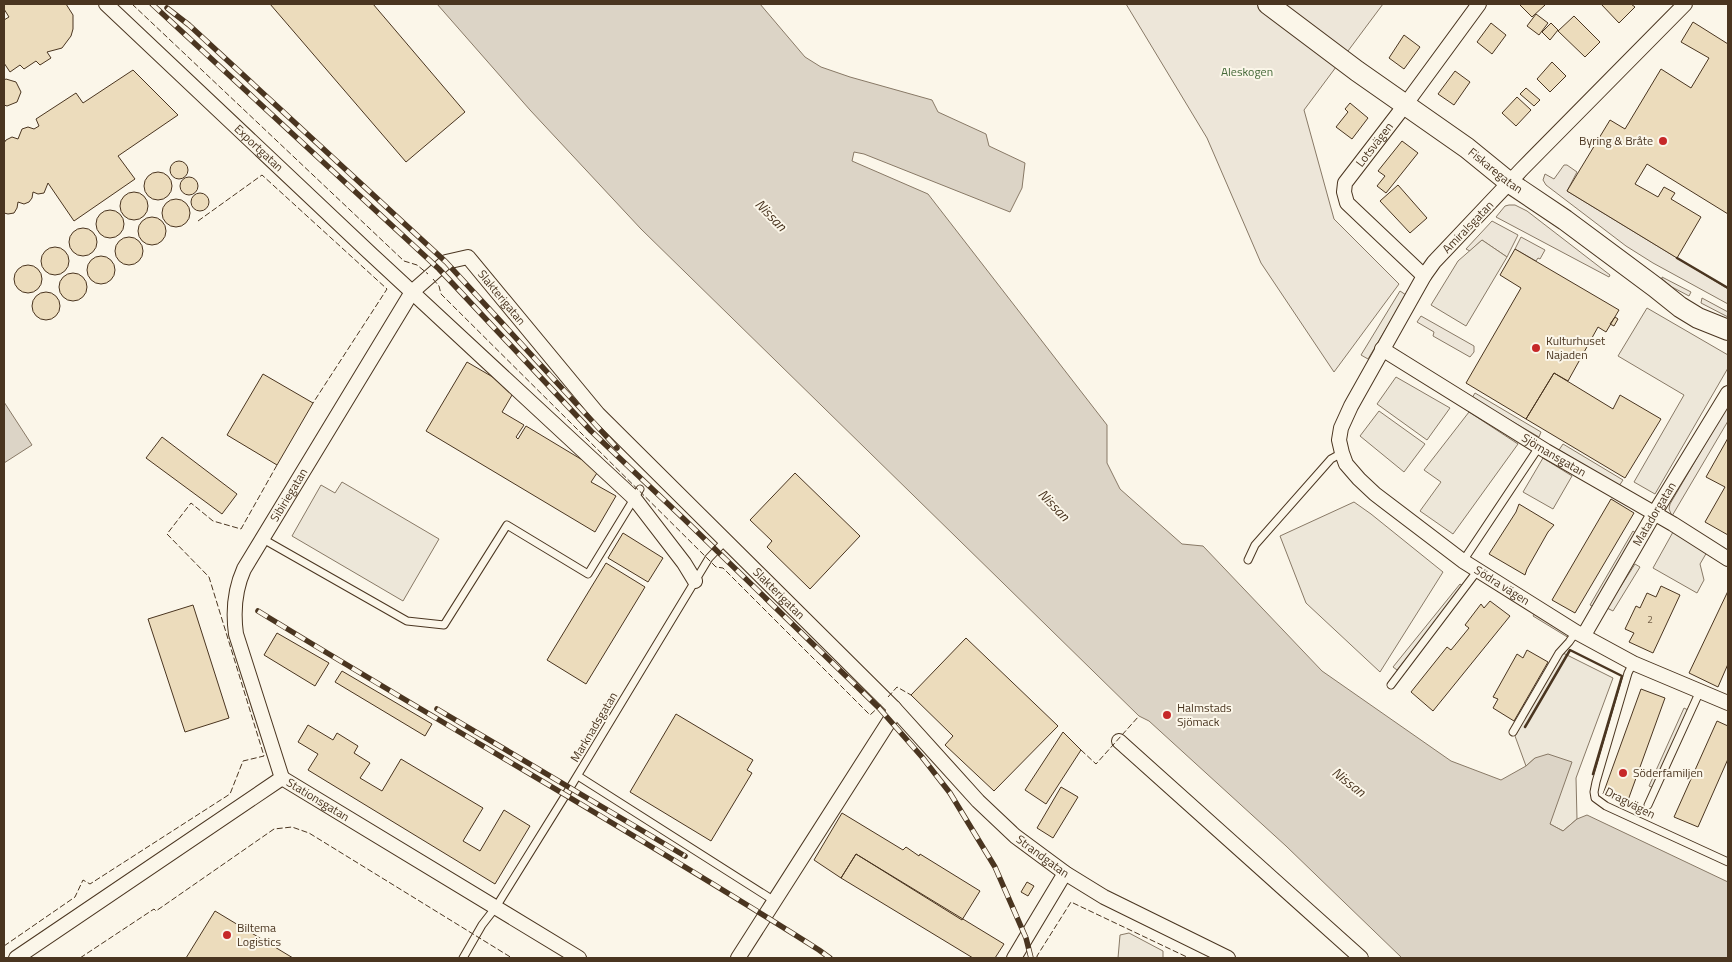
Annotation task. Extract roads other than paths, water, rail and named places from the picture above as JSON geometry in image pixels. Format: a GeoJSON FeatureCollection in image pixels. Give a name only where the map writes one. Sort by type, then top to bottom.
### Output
{"type":"FeatureCollection","features":[{"type":"Feature","properties":{"kind":"street","name":"Exportgatan"},"geometry":{"type":"LineString","coordinates":[[106,4],[412,292],[637,494],[695,581]]}},
{"type":"Feature","properties":{"kind":"street","name":"Fiskaregatan"},"geometry":{"type":"LineString","coordinates":[[1268,4],[1405,105],[1467,148],[1510,183],[1565,220],[1680,307],[1698,318],[1728,330]]}},
{"type":"Feature","properties":{"kind":"street","name":"Lotsvägen"},"geometry":{"type":"LineString","coordinates":[[1424,276],[1347,203],[1344,192],[1345,182],[1405,105],[1479,4]]}},
{"type":"Feature","properties":{"kind":"street","name":"Amiralsgatan"},"geometry":{"type":"LineString","coordinates":[[1348,410],[1424,276],[1434,262],[1685,4]]}},
{"type":"Feature","properties":{"kind":"street","name":"Sibiriegatan"},"geometry":{"type":"LineString","coordinates":[[282,778],[239,646],[234,618],[239,580],[412,292],[446,262],[468,257]]}},
{"type":"Feature","properties":{"kind":"street","name":"Slakterigatan"},"geometry":{"type":"LineString","coordinates":[[468,257],[598,414],[727,540],[894,708]]}},
{"type":"Feature","properties":{"kind":"street","name":"Sjömansgatan"},"geometry":{"type":"LineString","coordinates":[[1382,349],[1539,448],[1728,559]]}},
{"type":"Feature","properties":{"kind":"street","name":"Matadorgatan"},"geometry":{"type":"LineString","coordinates":[[1580,634],[1728,394]]}},
{"type":"Feature","properties":{"kind":"street","name":"Södra vägen"},"geometry":{"type":"LineString","coordinates":[[1348,410],[1341,428],[1342,453],[1346,464],[1375,494],[1463,561],[1580,634],[1632,663],[1728,703]]}},
{"type":"Feature","properties":{"kind":"street","name":"Strandgatan"},"geometry":{"type":"LineString","coordinates":[[894,708],[978,801],[1015,836],[1065,873],[1104,897],[1228,958]]}},
{"type":"Feature","properties":{"kind":"street"},"geometry":{"type":"LineString","coordinates":[[738,958],[773,900],[890,720],[894,708]]}},
{"type":"Feature","properties":{"kind":"street"},"geometry":{"type":"LineString","coordinates":[[1119,741],[1361,958]]}},
{"type":"Feature","properties":{"kind":"street","name":"Stationsgatan"},"geometry":{"type":"LineString","coordinates":[[16,958],[282,778],[579,958]]}},
{"type":"Feature","properties":{"kind":"street"},"geometry":{"type":"LineString","coordinates":[[1014,958],[1065,873]]}},
{"type":"Feature","properties":{"kind":"lane"},"geometry":{"type":"LineString","coordinates":[[1463,561],[1539,448]]}},
{"type":"Feature","properties":{"kind":"lane"},"geometry":{"type":"LineString","coordinates":[[1248,560],[1255,545],[1331,459],[1342,453]]}},
{"type":"Feature","properties":{"kind":"lane"},"geometry":{"type":"LineString","coordinates":[[263,539],[407,621],[444,625],[507,525],[588,574],[637,494]]}},
{"type":"Feature","properties":{"kind":"lane","name":"Marknadsgatan"},"geometry":{"type":"LineString","coordinates":[[463,958],[482,925],[496,907],[578,776],[709,558],[727,540]]}},
{"type":"Feature","properties":{"kind":"lane"},"geometry":{"type":"LineString","coordinates":[[1391,685],[1478,570]]}},
{"type":"Feature","properties":{"kind":"lane"},"geometry":{"type":"LineString","coordinates":[[1513,732],[1559,653],[1580,634]]}},
{"type":"Feature","properties":{"kind":"lane","name":"Dragvägen"},"geometry":{"type":"LineString","coordinates":[[1632,663],[1596,782],[1595,798],[1606,806],[1728,862]]}},
{"type":"Feature","properties":{"kind":"lane"},"geometry":{"type":"LineString","coordinates":[[1648,805],[1700,691]]}},
{"type":"Feature","properties":{"kind":"lane"},"geometry":{"type":"LineString","coordinates":[[578,776],[773,900]]}},
{"type":"Feature","properties":{"kind":"water","name":"Nissan"},"geometry":{"type":"Polygon","coordinates":[[[437,4],[760,4],[805,57],[821,67],[932,100],[938,112],[986,134],[989,146],[1025,163],[1022,188],[1010,212],[864,154],[854,152],[852,161],[928,194],[1107,425],[1107,463],[1120,489],[1182,544],[1203,546],[1322,671],[1451,761],[1501,780],[1526,766],[1535,758],[1548,754],[1572,762],[1550,824],[1563,831],[1577,819],[1587,815],[1728,882],[1728,958],[1402,958],[1286,846],[1149,721],[1139,716],[641,229],[530,110],[437,4]]]}},
{"type":"Feature","properties":{"kind":"water"},"geometry":{"type":"Polygon","coordinates":[[[4,402],[32,445],[4,463],[4,402]]]}},
{"type":"Feature","properties":{"kind":"railway"},"geometry":{"type":"LineString","coordinates":[[152,4],[439,269],[591,431],[879,708],[922,757],[950,793],[995,867],[1026,938],[1031,958]]}},
{"type":"Feature","properties":{"kind":"railway"},"geometry":{"type":"LineString","coordinates":[[167,8],[189,25],[446,262],[617,448]]}},
{"type":"Feature","properties":{"kind":"railway"},"geometry":{"type":"LineString","coordinates":[[258,611],[680,864],[830,958]]}},
{"type":"Feature","properties":{"kind":"railway"},"geometry":{"type":"LineString","coordinates":[[437,709],[685,856]]}},
{"type":"Feature","properties":{"kind":"place","name":"Byring & Bråte"},"geometry":{"type":"Point","coordinates":[1663,141]}},
{"type":"Feature","properties":{"kind":"place","name":"Kulturhuset Najaden"},"geometry":{"type":"Point","coordinates":[1536,348]}},
{"type":"Feature","properties":{"kind":"place","name":"Halmstads Sjömack"},"geometry":{"type":"Point","coordinates":[1167,715]}},
{"type":"Feature","properties":{"kind":"place","name":"Söderfamiljen"},"geometry":{"type":"Point","coordinates":[1623,773]}},
{"type":"Feature","properties":{"kind":"place","name":"Biltema Logistics"},"geometry":{"type":"Point","coordinates":[227,935]}},
{"type":"Feature","properties":{"kind":"park label","name":"Aleskogen"},"geometry":{"type":"Point","coordinates":[1247,72]}}]}
